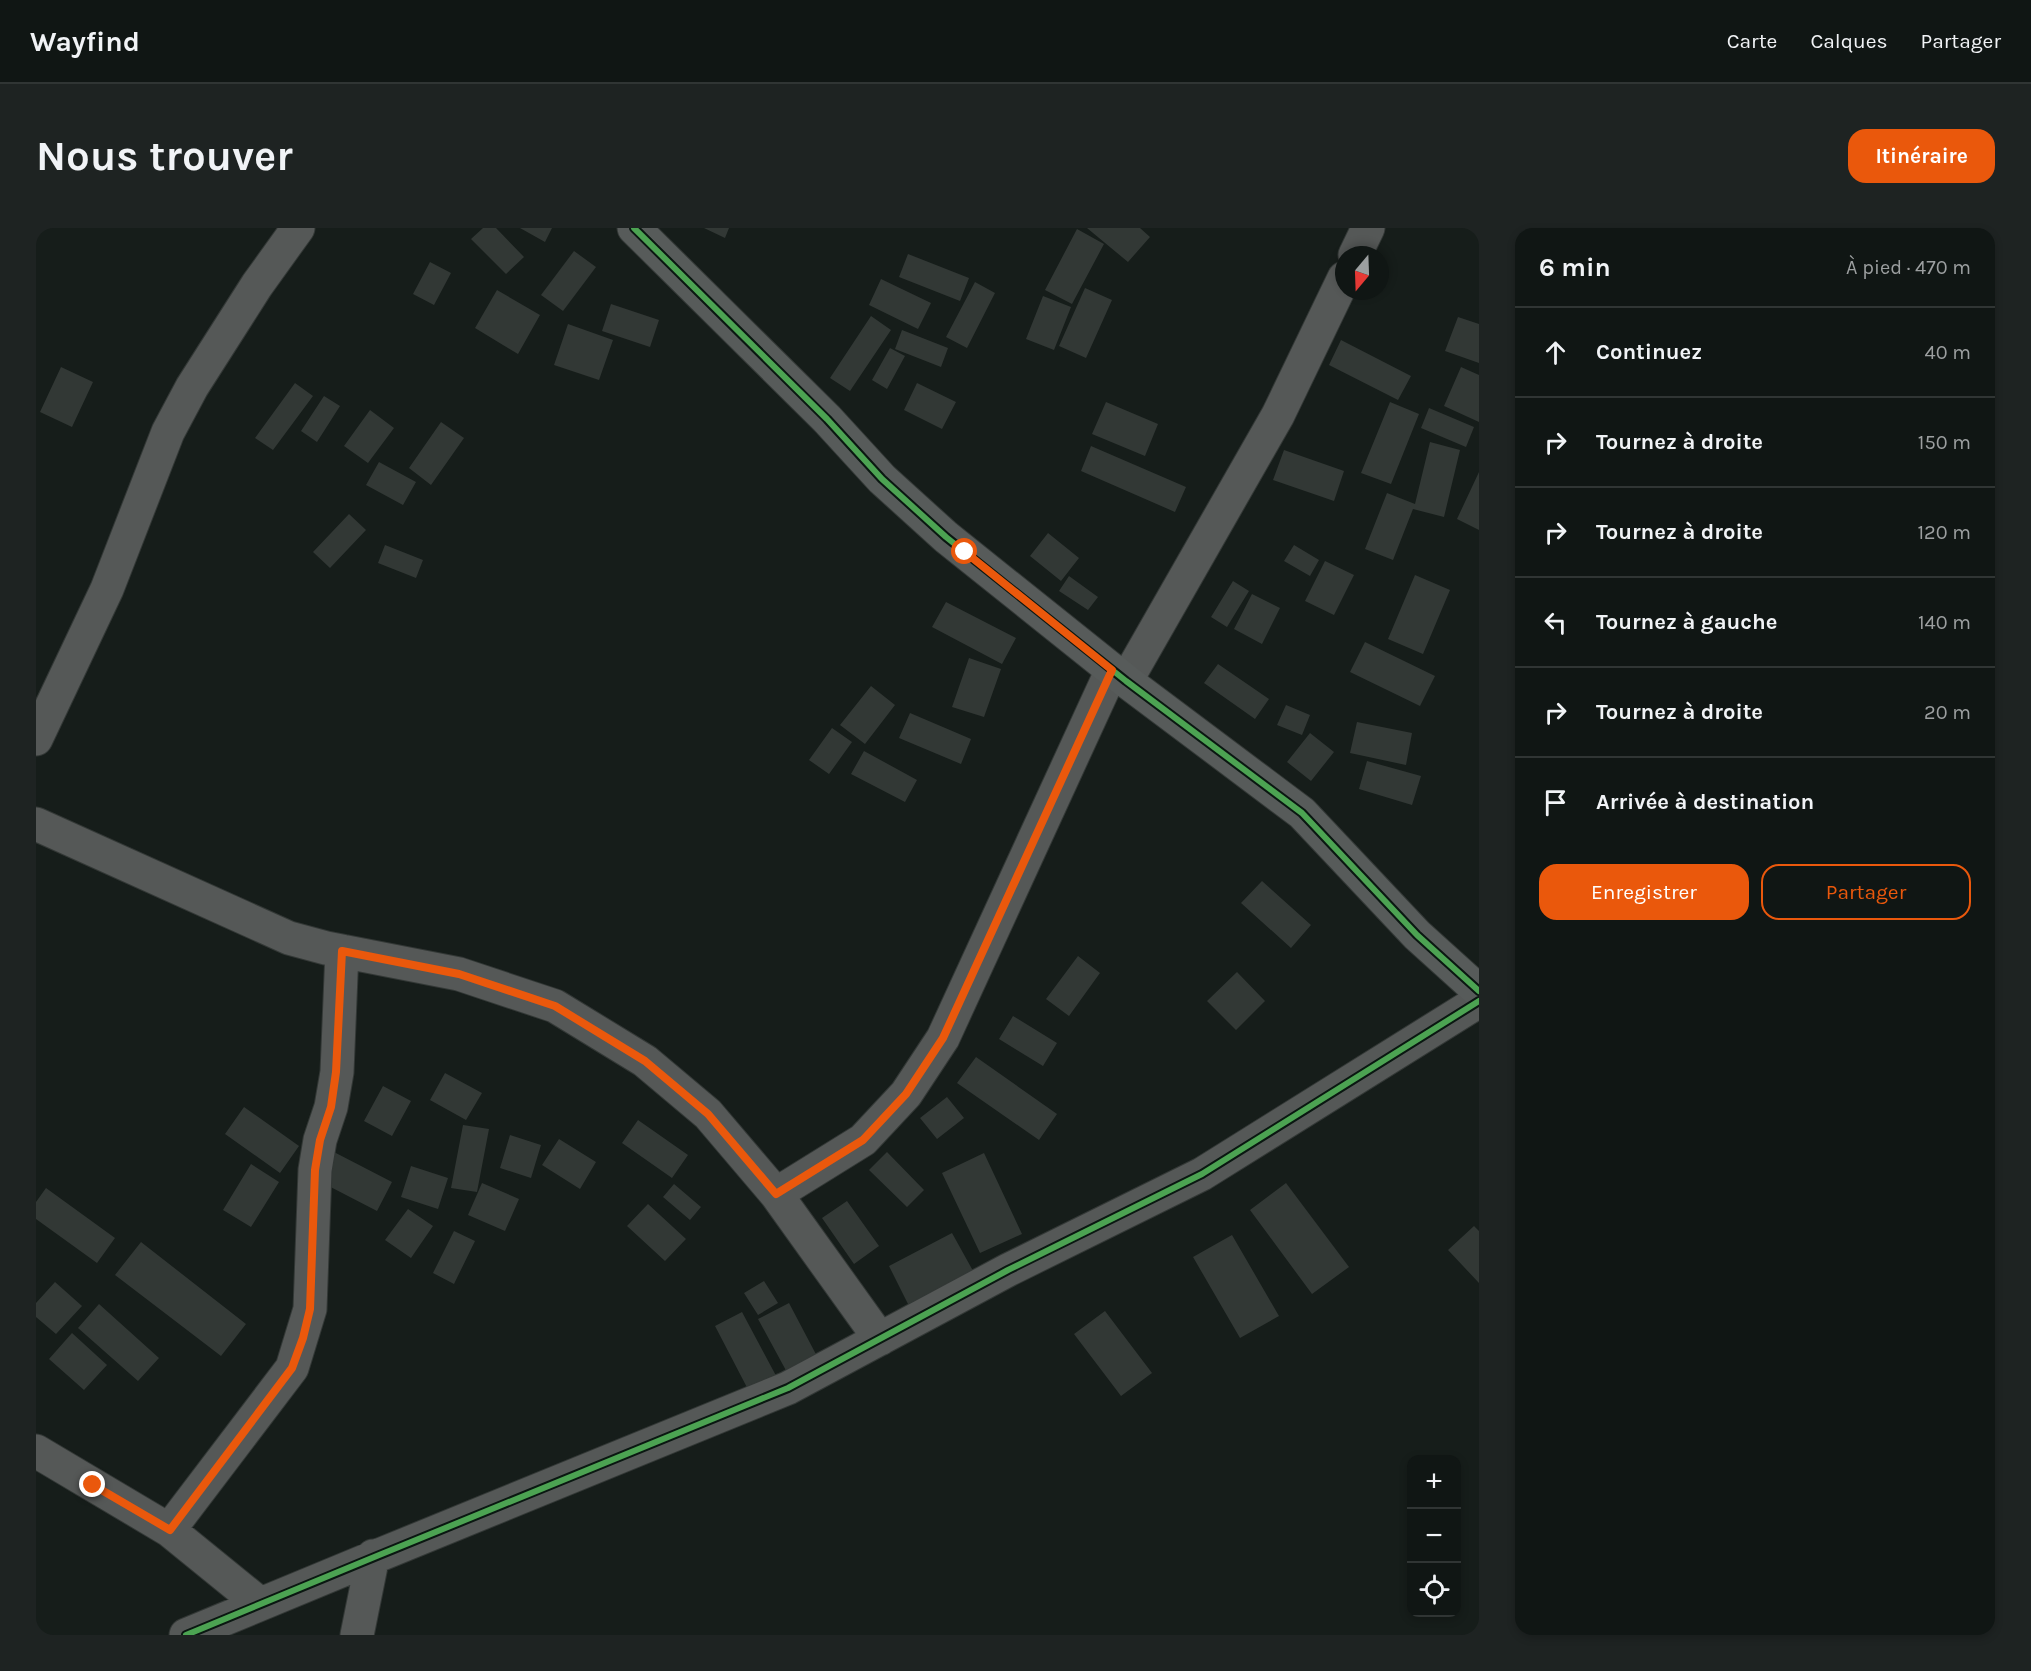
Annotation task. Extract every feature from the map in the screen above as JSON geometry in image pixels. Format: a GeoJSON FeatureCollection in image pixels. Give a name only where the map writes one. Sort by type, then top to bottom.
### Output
{"type":"FeatureCollection","features":[{"type":"Feature","properties":{"kind":"street"},"geometry":{"type":"LineString","coordinates":[[36,739],[107,589],[168,432],[192,387],[257,285],[298,228]]}},
{"type":"Feature","properties":{"kind":"street"},"geometry":{"type":"LineString","coordinates":[[634,228],[827,419],[882,479],[946,537],[1119,676],[1302,813],[1339,849],[1417,935],[1479,990]]}},
{"type":"Feature","properties":{"kind":"street"},"geometry":{"type":"LineString","coordinates":[[776,1194],[863,1140],[906,1094],[937,1047],[1119,676],[1278,416],[1335,297]]}},
{"type":"Feature","properties":{"kind":"street"},"geometry":{"type":"LineString","coordinates":[[36,824],[289,938],[459,974],[555,1006],[645,1061],[708,1114],[776,1194],[880,1340]]}},
{"type":"Feature","properties":{"kind":"street"},"geometry":{"type":"LineString","coordinates":[[170,1530],[292,1368],[303,1338],[310,1309],[315,1170],[320,1140],[331,1107],[336,1072],[342,951]]}},
{"type":"Feature","properties":{"kind":"street"},"geometry":{"type":"LineString","coordinates":[[186,1635],[373,1556],[501,1508],[788,1388],[1008,1270],[1202,1174],[1479,1001]]}},
{"type":"Feature","properties":{"kind":"street"},"geometry":{"type":"LineString","coordinates":[[36,1451],[170,1530],[260,1604]]}},
{"type":"Feature","properties":{"kind":"street"},"geometry":{"type":"LineString","coordinates":[[357,1635],[373,1556]]}},
{"type":"Feature","properties":{"kind":"building"},"geometry":{"type":"Polygon","coordinates":[[[483,228],[496,228],[524,257],[506,274],[471,239],[483,228]]]}},
{"type":"Feature","properties":{"kind":"building"},"geometry":{"type":"Polygon","coordinates":[[[520,228],[552,228],[545,242],[520,228]]]}},
{"type":"Feature","properties":{"kind":"building"},"geometry":{"type":"Polygon","coordinates":[[[704,228],[729,228],[725,238],[704,228]]]}},
{"type":"Feature","properties":{"kind":"building"},"geometry":{"type":"Polygon","coordinates":[[[1087,228],[1140,228],[1150,237],[1128,262],[1087,228]]]}},
{"type":"Feature","properties":{"kind":"building"},"geometry":{"type":"Polygon","coordinates":[[[1077,229],[1104,244],[1072,304],[1045,290],[1077,229]]]}},
{"type":"Feature","properties":{"kind":"building"},"geometry":{"type":"Polygon","coordinates":[[[574,251],[596,267],[563,311],[541,295],[574,251]]]}},
{"type":"Feature","properties":{"kind":"building"},"geometry":{"type":"Polygon","coordinates":[[[908,254],[969,278],[960,301],[899,277],[908,254]]]}},
{"type":"Feature","properties":{"kind":"building"},"geometry":{"type":"Polygon","coordinates":[[[430,262],[451,273],[434,305],[413,294],[430,262]]]}},
{"type":"Feature","properties":{"kind":"building"},"geometry":{"type":"Polygon","coordinates":[[[881,279],[931,303],[918,329],[869,305],[881,279]]]}},
{"type":"Feature","properties":{"kind":"building"},"geometry":{"type":"Polygon","coordinates":[[[975,282],[995,293],[967,348],[946,337],[975,282]]]}},
{"type":"Feature","properties":{"kind":"building"},"geometry":{"type":"Polygon","coordinates":[[[1085,288],[1112,300],[1086,358],[1059,346],[1085,288]]]}},
{"type":"Feature","properties":{"kind":"building"},"geometry":{"type":"Polygon","coordinates":[[[497,290],[540,315],[518,354],[475,328],[497,290]]]}},
{"type":"Feature","properties":{"kind":"building"},"geometry":{"type":"Polygon","coordinates":[[[1043,296],[1071,307],[1054,350],[1026,339],[1043,296]]]}},
{"type":"Feature","properties":{"kind":"building"},"geometry":{"type":"Polygon","coordinates":[[[611,304],[659,320],[650,347],[602,331],[611,304]]]}},
{"type":"Feature","properties":{"kind":"building"},"geometry":{"type":"Polygon","coordinates":[[[871,316],[891,330],[850,391],[830,378],[871,316]]]}},
{"type":"Feature","properties":{"kind":"building"},"geometry":{"type":"Polygon","coordinates":[[[1458,317],[1479,324],[1479,363],[1445,351],[1458,317]]]}},
{"type":"Feature","properties":{"kind":"building"},"geometry":{"type":"Polygon","coordinates":[[[568,324],[613,340],[599,380],[554,365],[568,324]]]}},
{"type":"Feature","properties":{"kind":"building"},"geometry":{"type":"Polygon","coordinates":[[[902,330],[948,348],[941,367],[895,349],[902,330]]]}},
{"type":"Feature","properties":{"kind":"building"},"geometry":{"type":"Polygon","coordinates":[[[1341,340],[1411,376],[1398,400],[1329,365],[1341,340]]]}},
{"type":"Feature","properties":{"kind":"building"},"geometry":{"type":"Polygon","coordinates":[[[890,348],[905,356],[887,389],[872,380],[890,348]]]}},
{"type":"Feature","properties":{"kind":"building"},"geometry":{"type":"Polygon","coordinates":[[[61,367],[93,382],[72,427],[40,412],[61,367]]]}},
{"type":"Feature","properties":{"kind":"building"},"geometry":{"type":"Polygon","coordinates":[[[1461,367],[1479,375],[1479,422],[1444,406],[1461,367]]]}},
{"type":"Feature","properties":{"kind":"building"},"geometry":{"type":"Polygon","coordinates":[[[295,383],[313,396],[273,450],[255,438],[295,383]]]}},
{"type":"Feature","properties":{"kind":"building"},"geometry":{"type":"Polygon","coordinates":[[[917,383],[956,402],[942,429],[904,410],[917,383]]]}},
{"type":"Feature","properties":{"kind":"building"},"geometry":{"type":"Polygon","coordinates":[[[324,396],[340,406],[317,442],[301,431],[324,396]]]}},
{"type":"Feature","properties":{"kind":"building"},"geometry":{"type":"Polygon","coordinates":[[[1106,402],[1158,424],[1145,456],[1092,434],[1106,402]]]}},
{"type":"Feature","properties":{"kind":"building"},"geometry":{"type":"Polygon","coordinates":[[[1390,402],[1419,414],[1391,484],[1361,473],[1390,402]]]}},
{"type":"Feature","properties":{"kind":"building"},"geometry":{"type":"Polygon","coordinates":[[[1429,408],[1474,427],[1466,447],[1421,428],[1429,408]]]}},
{"type":"Feature","properties":{"kind":"building"},"geometry":{"type":"Polygon","coordinates":[[[370,410],[394,428],[368,463],[344,446],[370,410]]]}},
{"type":"Feature","properties":{"kind":"building"},"geometry":{"type":"Polygon","coordinates":[[[441,422],[464,438],[431,485],[409,468],[441,422]]]}},
{"type":"Feature","properties":{"kind":"building"},"geometry":{"type":"Polygon","coordinates":[[[1430,442],[1460,450],[1444,517],[1413,509],[1393,560],[1365,549],[1387,493],[1415,504],[1430,442]]]}},
{"type":"Feature","properties":{"kind":"building"},"geometry":{"type":"Polygon","coordinates":[[[1091,446],[1186,487],[1175,512],[1081,471],[1091,446]]]}},
{"type":"Feature","properties":{"kind":"building"},"geometry":{"type":"Polygon","coordinates":[[[1284,450],[1344,471],[1334,501],[1273,480],[1284,450]]]}},
{"type":"Feature","properties":{"kind":"building"},"geometry":{"type":"Polygon","coordinates":[[[379,462],[416,482],[403,505],[366,485],[379,462]]]}},
{"type":"Feature","properties":{"kind":"building"},"geometry":{"type":"Polygon","coordinates":[[[1479,472],[1479,530],[1457,519],[1479,472]]]}},
{"type":"Feature","properties":{"kind":"building"},"geometry":{"type":"Polygon","coordinates":[[[349,514],[366,530],[330,568],[313,552],[349,514]]]}},
{"type":"Feature","properties":{"kind":"building"},"geometry":{"type":"Polygon","coordinates":[[[1048,533],[1079,558],[1061,581],[1030,556],[1048,533]]]}},
{"type":"Feature","properties":{"kind":"building"},"geometry":{"type":"Polygon","coordinates":[[[385,545],[423,560],[416,578],[378,563],[385,545]]]}},
{"type":"Feature","properties":{"kind":"building"},"geometry":{"type":"Polygon","coordinates":[[[1294,545],[1319,560],[1310,576],[1284,561],[1294,545]]]}},
{"type":"Feature","properties":{"kind":"building"},"geometry":{"type":"Polygon","coordinates":[[[1325,561],[1354,575],[1334,615],[1305,601],[1325,561]]]}},
{"type":"Feature","properties":{"kind":"building"},"geometry":{"type":"Polygon","coordinates":[[[1415,575],[1450,590],[1423,654],[1388,639],[1415,575]]]}},
{"type":"Feature","properties":{"kind":"building"},"geometry":{"type":"Polygon","coordinates":[[[1069,576],[1098,597],[1088,610],[1059,591],[1069,576]]]}},
{"type":"Feature","properties":{"kind":"building"},"geometry":{"type":"Polygon","coordinates":[[[1233,581],[1249,591],[1227,627],[1211,617],[1233,581]]]}},
{"type":"Feature","properties":{"kind":"building"},"geometry":{"type":"Polygon","coordinates":[[[1252,594],[1280,608],[1262,644],[1234,629],[1252,594]]]}},
{"type":"Feature","properties":{"kind":"building"},"geometry":{"type":"Polygon","coordinates":[[[946,602],[1016,638],[1002,664],[932,627],[946,602]]]}},
{"type":"Feature","properties":{"kind":"building"},"geometry":{"type":"Polygon","coordinates":[[[1365,642],[1435,676],[1420,706],[1350,672],[1365,642]]]}},
{"type":"Feature","properties":{"kind":"building"},"geometry":{"type":"Polygon","coordinates":[[[969,658],[1001,669],[984,717],[952,707],[969,658]]]}},
{"type":"Feature","properties":{"kind":"building"},"geometry":{"type":"Polygon","coordinates":[[[1218,664],[1269,699],[1255,719],[1204,683],[1218,664]]]}},
{"type":"Feature","properties":{"kind":"building"},"geometry":{"type":"Polygon","coordinates":[[[871,686],[895,705],[865,744],[840,725],[871,686]]]}},
{"type":"Feature","properties":{"kind":"building"},"geometry":{"type":"Polygon","coordinates":[[[1286,705],[1310,715],[1302,735],[1277,725],[1286,705]]]}},
{"type":"Feature","properties":{"kind":"building"},"geometry":{"type":"Polygon","coordinates":[[[910,713],[971,739],[961,764],[899,738],[910,713]]]}},
{"type":"Feature","properties":{"kind":"building"},"geometry":{"type":"Polygon","coordinates":[[[1357,722],[1412,733],[1406,765],[1350,753],[1357,722]]]}},
{"type":"Feature","properties":{"kind":"building"},"geometry":{"type":"Polygon","coordinates":[[[832,728],[852,742],[829,774],[809,760],[832,728]]]}},
{"type":"Feature","properties":{"kind":"building"},"geometry":{"type":"Polygon","coordinates":[[[1310,733],[1334,752],[1311,781],[1287,762],[1310,733]]]}},
{"type":"Feature","properties":{"kind":"building"},"geometry":{"type":"Polygon","coordinates":[[[864,751],[917,780],[905,802],[851,774],[864,751]]]}},
{"type":"Feature","properties":{"kind":"building"},"geometry":{"type":"Polygon","coordinates":[[[1367,761],[1421,776],[1412,805],[1359,789],[1367,761]]]}},
{"type":"Feature","properties":{"kind":"building"},"geometry":{"type":"Polygon","coordinates":[[[1262,881],[1311,925],[1291,948],[1241,903],[1262,881]]]}},
{"type":"Feature","properties":{"kind":"building"},"geometry":{"type":"Polygon","coordinates":[[[1078,956],[1100,973],[1069,1016],[1046,999],[1078,956]]]}},
{"type":"Feature","properties":{"kind":"building"},"geometry":{"type":"Polygon","coordinates":[[[1237,972],[1265,1001],[1236,1030],[1207,1001],[1237,972]]]}},
{"type":"Feature","properties":{"kind":"building"},"geometry":{"type":"Polygon","coordinates":[[[1013,1016],[1057,1043],[1043,1066],[999,1039],[1013,1016]]]}},
{"type":"Feature","properties":{"kind":"building"},"geometry":{"type":"Polygon","coordinates":[[[976,1057],[1057,1114],[1039,1140],[957,1083],[976,1057]]]}},
{"type":"Feature","properties":{"kind":"building"},"geometry":{"type":"Polygon","coordinates":[[[445,1073],[482,1093],[466,1120],[430,1100],[445,1073]]]}},
{"type":"Feature","properties":{"kind":"building"},"geometry":{"type":"Polygon","coordinates":[[[383,1086],[411,1101],[392,1136],[364,1121],[383,1086]]]}},
{"type":"Feature","properties":{"kind":"building"},"geometry":{"type":"Polygon","coordinates":[[[947,1097],[964,1118],[937,1139],[920,1118],[947,1097]]]}},
{"type":"Feature","properties":{"kind":"building"},"geometry":{"type":"Polygon","coordinates":[[[244,1107],[299,1146],[280,1173],[225,1134],[244,1107]]]}},
{"type":"Feature","properties":{"kind":"building"},"geometry":{"type":"Polygon","coordinates":[[[638,1120],[688,1155],[672,1178],[622,1143],[638,1120]]]}},
{"type":"Feature","properties":{"kind":"building"},"geometry":{"type":"Polygon","coordinates":[[[463,1125],[489,1129],[477,1192],[451,1188],[463,1125]]]}},
{"type":"Feature","properties":{"kind":"building"},"geometry":{"type":"Polygon","coordinates":[[[510,1135],[541,1145],[531,1178],[500,1168],[510,1135]]]}},
{"type":"Feature","properties":{"kind":"building"},"geometry":{"type":"Polygon","coordinates":[[[559,1139],[596,1162],[580,1189],[542,1165],[559,1139]]]}},
{"type":"Feature","properties":{"kind":"building"},"geometry":{"type":"Polygon","coordinates":[[[332,1151],[392,1182],[377,1211],[317,1180],[332,1151]]]}},
{"type":"Feature","properties":{"kind":"building"},"geometry":{"type":"Polygon","coordinates":[[[887,1152],[924,1190],[907,1207],[869,1170],[887,1152]]]}},
{"type":"Feature","properties":{"kind":"building"},"geometry":{"type":"Polygon","coordinates":[[[984,1153],[1022,1234],[980,1253],[942,1173],[984,1153]]]}},
{"type":"Feature","properties":{"kind":"building"},"geometry":{"type":"Polygon","coordinates":[[[251,1164],[279,1182],[251,1227],[223,1210],[251,1164]]]}},
{"type":"Feature","properties":{"kind":"building"},"geometry":{"type":"Polygon","coordinates":[[[411,1166],[448,1178],[438,1209],[401,1197],[411,1166]]]}},
{"type":"Feature","properties":{"kind":"building"},"geometry":{"type":"Polygon","coordinates":[[[482,1183],[519,1199],[505,1231],[468,1215],[482,1183]]]}},
{"type":"Feature","properties":{"kind":"building"},"geometry":{"type":"Polygon","coordinates":[[[1286,1183],[1349,1267],[1312,1294],[1250,1210],[1286,1183]]]}},
{"type":"Feature","properties":{"kind":"building"},"geometry":{"type":"Polygon","coordinates":[[[674,1184],[701,1207],[690,1220],[663,1197],[674,1184]]]}},
{"type":"Feature","properties":{"kind":"building"},"geometry":{"type":"Polygon","coordinates":[[[46,1188],[115,1238],[97,1263],[36,1219],[36,1202],[46,1188]]]}},
{"type":"Feature","properties":{"kind":"building"},"geometry":{"type":"Polygon","coordinates":[[[847,1201],[879,1246],[854,1264],[822,1218],[847,1201]]]}},
{"type":"Feature","properties":{"kind":"building"},"geometry":{"type":"Polygon","coordinates":[[[648,1204],[686,1239],[665,1261],[627,1226],[648,1204]]]}},
{"type":"Feature","properties":{"kind":"building"},"geometry":{"type":"Polygon","coordinates":[[[408,1209],[433,1226],[411,1258],[385,1240],[408,1209]]]}},
{"type":"Feature","properties":{"kind":"building"},"geometry":{"type":"Polygon","coordinates":[[[1474,1226],[1479,1231],[1479,1283],[1448,1250],[1474,1226]]]}},
{"type":"Feature","properties":{"kind":"building"},"geometry":{"type":"Polygon","coordinates":[[[454,1231],[475,1241],[454,1284],[433,1273],[454,1231]]]}},
{"type":"Feature","properties":{"kind":"building"},"geometry":{"type":"Polygon","coordinates":[[[952,1233],[977,1278],[912,1312],[889,1266],[952,1233]]]}},
{"type":"Feature","properties":{"kind":"building"},"geometry":{"type":"Polygon","coordinates":[[[1232,1235],[1279,1316],[1240,1338],[1193,1257],[1232,1235]]]}},
{"type":"Feature","properties":{"kind":"building"},"geometry":{"type":"Polygon","coordinates":[[[141,1242],[246,1324],[221,1356],[115,1275],[141,1242]]]}},
{"type":"Feature","properties":{"kind":"building"},"geometry":{"type":"Polygon","coordinates":[[[764,1281],[778,1303],[758,1315],[744,1293],[764,1281]]]}},
{"type":"Feature","properties":{"kind":"building"},"geometry":{"type":"Polygon","coordinates":[[[55,1282],[82,1306],[56,1334],[36,1317],[36,1303],[55,1282]]]}},
{"type":"Feature","properties":{"kind":"building"},"geometry":{"type":"Polygon","coordinates":[[[789,1303],[819,1360],[789,1376],[758,1319],[789,1303]]]}},
{"type":"Feature","properties":{"kind":"building"},"geometry":{"type":"Polygon","coordinates":[[[99,1304],[159,1358],[138,1381],[78,1328],[99,1304]]]}},
{"type":"Feature","properties":{"kind":"building"},"geometry":{"type":"Polygon","coordinates":[[[1105,1311],[1152,1373],[1121,1396],[1074,1334],[1105,1311]]]}},
{"type":"Feature","properties":{"kind":"building"},"geometry":{"type":"Polygon","coordinates":[[[742,1312],[781,1385],[753,1399],[715,1326],[742,1312]]]}},
{"type":"Feature","properties":{"kind":"building"},"geometry":{"type":"Polygon","coordinates":[[[72,1333],[107,1365],[84,1390],[49,1359],[72,1333]]]}},
{"type":"Feature","properties":{"kind":"cycle path"},"geometry":{"type":"LineString","coordinates":[[634,228],[827,419],[882,479],[946,537],[1126,681],[1302,813],[1417,935],[1479,991]]}},
{"type":"Feature","properties":{"kind":"cycle path"},"geometry":{"type":"LineString","coordinates":[[186,1635],[788,1388],[1008,1270],[1202,1174],[1479,1001]]}},
{"type":"Feature","properties":{"kind":"route"},"geometry":{"type":"LineString","coordinates":[[93,1485],[170,1530],[292,1368],[310,1309],[315,1170],[320,1140],[331,1107],[336,1072],[342,951],[459,974],[555,1006],[645,1061],[708,1114],[776,1194],[863,1140],[906,1094],[943,1038],[1112,670],[965,552]]}}]}
